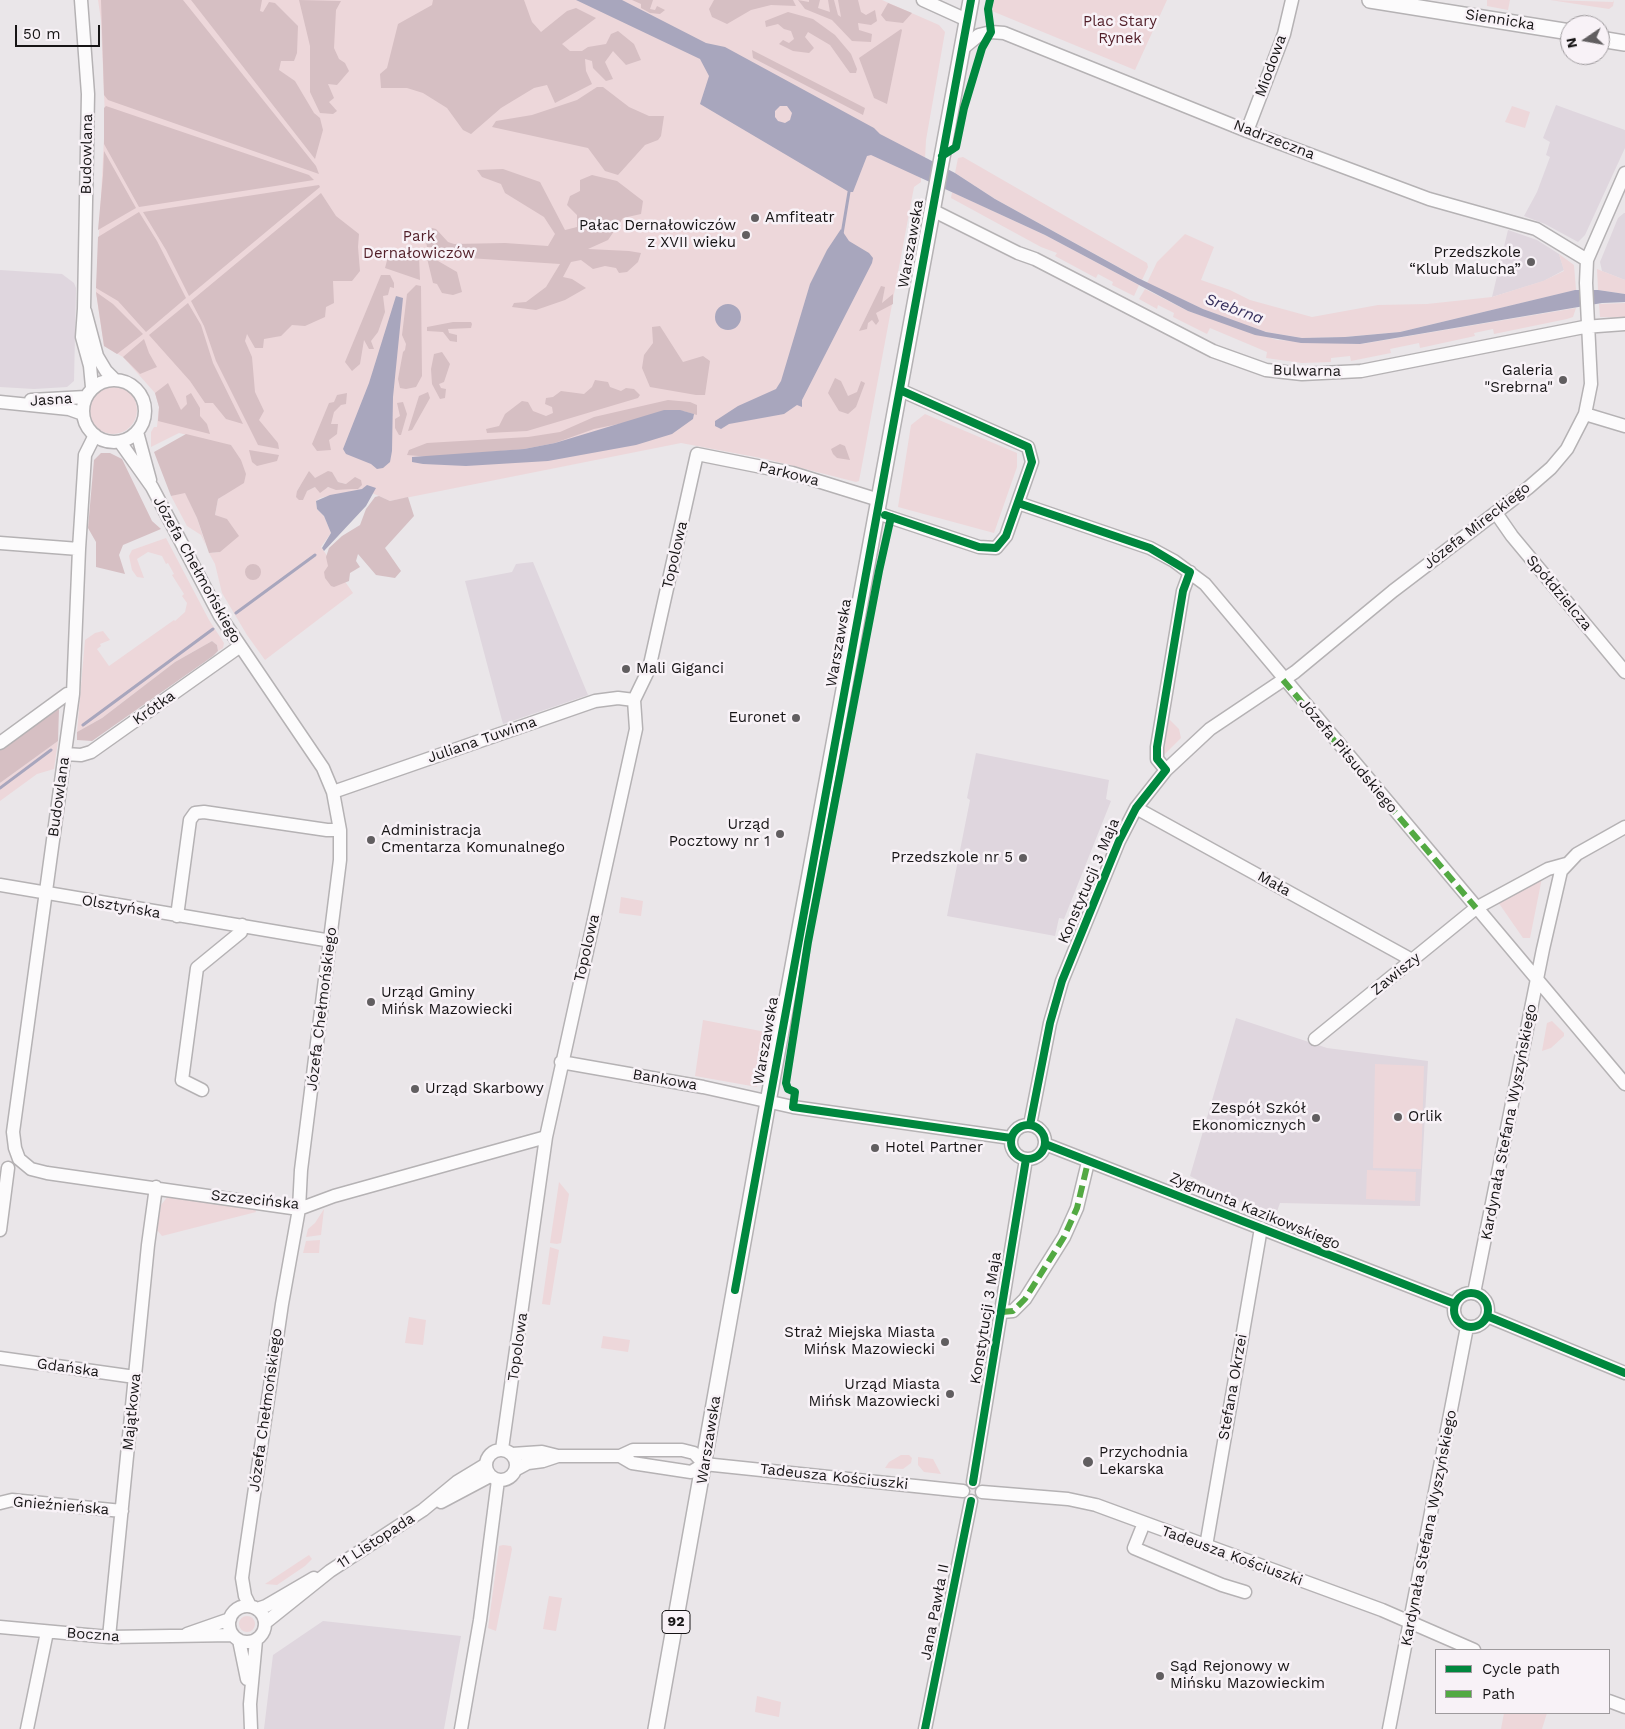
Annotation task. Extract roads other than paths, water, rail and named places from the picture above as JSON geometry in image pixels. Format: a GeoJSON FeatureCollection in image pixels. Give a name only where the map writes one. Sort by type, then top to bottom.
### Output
{"type":"FeatureCollection","features":[{"type":"Feature","properties":{"kind":"main road","name":"Warszawska"},"geometry":{"type":"LineString","coordinates":[[656,1729],[768,1102],[971,0]]}},
{"type":"Feature","properties":{"kind":"main road","name":"Siennicka"},"geometry":{"type":"LineString","coordinates":[[1370,0],[1560,30]]}},
{"type":"Feature","properties":{"kind":"main road"},"geometry":{"type":"LineString","coordinates":[[1610,41],[1625,44]]}},
{"type":"Feature","properties":{"kind":"street","name":"Budowlana"},"geometry":{"type":"LineString","coordinates":[[81,0],[88,94],[82,337],[91,371],[89,392]]}},
{"type":"Feature","properties":{"kind":"street"},"geometry":{"type":"LineString","coordinates":[[923,0],[967,20]]}},
{"type":"Feature","properties":{"kind":"street","name":"Miodowa"},"geometry":{"type":"LineString","coordinates":[[1247,131],[1284,34],[1292,0]]}},
{"type":"Feature","properties":{"kind":"street","name":"Nadrzeczna"},"geometry":{"type":"LineString","coordinates":[[962,50],[979,35],[991,32],[1004,33],[1247,131],[1429,199],[1536,229],[1587,260]]}},
{"type":"Feature","properties":{"kind":"street"},"geometry":{"type":"LineString","coordinates":[[1587,260],[1625,173]]}},
{"type":"Feature","properties":{"kind":"street","name":"Bulwarna"},"geometry":{"type":"LineString","coordinates":[[932,210],[1018,253],[1035,259],[1213,351],[1266,370],[1302,374],[1361,371],[1589,327],[1625,324]]}},
{"type":"Feature","properties":{"kind":"street","name":"Józefa Mireckiego"},"geometry":{"type":"LineString","coordinates":[[1283,680],[1393,591],[1528,488],[1559,460],[1585,414],[1591,384],[1586,283],[1587,260]]}},
{"type":"Feature","properties":{"kind":"street","name":"Budowlana"},"geometry":{"type":"LineString","coordinates":[[84,309],[90,323],[92,342],[97,356],[106,371],[115,380]]}},
{"type":"Feature","properties":{"kind":"street"},"geometry":{"type":"LineString","coordinates":[[115,380],[132,386],[144,403],[145,413],[137,432],[130,438],[120,442],[102,440],[95,435],[88,428],[83,414],[89,392],[106,381],[115,380]]}},
{"type":"Feature","properties":{"kind":"street","name":"Parkowa"},"geometry":{"type":"LineString","coordinates":[[697,454],[792,473],[988,548],[999,546],[1004,540],[1032,462],[1028,447],[900,390]]}},
{"type":"Feature","properties":{"kind":"street","name":"Jasna"},"geometry":{"type":"LineString","coordinates":[[16,403],[89,392]]}},
{"type":"Feature","properties":{"kind":"street","name":"Jasna"},"geometry":{"type":"LineString","coordinates":[[0,402],[69,409],[83,414]]}},
{"type":"Feature","properties":{"kind":"street"},"geometry":{"type":"LineString","coordinates":[[1585,414],[1625,426]]}},
{"type":"Feature","properties":{"kind":"street","name":"Józefa Chełmońskiego"},"geometry":{"type":"LineString","coordinates":[[137,432],[152,487]]}},
{"type":"Feature","properties":{"kind":"street","name":"Budowlana"},"geometry":{"type":"LineString","coordinates":[[19,1158],[14,1148],[13,1132],[73,694],[85,455],[95,435]]}},
{"type":"Feature","properties":{"kind":"street","name":"Józefa Chełmońskiego"},"geometry":{"type":"LineString","coordinates":[[120,442],[152,487],[220,616],[239,648],[313,752],[333,792],[340,830],[340,860],[303,1160],[299,1209],[283,1296],[242,1578],[238,1587],[248,1608]]}},
{"type":"Feature","properties":{"kind":"street","name":"Topolowa"},"geometry":{"type":"LineString","coordinates":[[507,1451],[546,1137],[561,1062],[636,729],[634,700],[649,669],[697,454]]}},
{"type":"Feature","properties":{"kind":"street","name":"Józefa Piłsudskiego"},"geometry":{"type":"LineString","coordinates":[[1018,503],[1150,548],[1190,572],[1205,584],[1232,614],[1283,680],[1625,1084]]}},
{"type":"Feature","properties":{"kind":"street","name":"Spółdzielcza"},"geometry":{"type":"LineString","coordinates":[[1496,513],[1512,536],[1625,672]]}},
{"type":"Feature","properties":{"kind":"street"},"geometry":{"type":"LineString","coordinates":[[0,543],[79,549]]}},
{"type":"Feature","properties":{"kind":"street"},"geometry":{"type":"LineString","coordinates":[[1166,770],[1157,760],[1157,747],[1183,591],[1190,572]]}},
{"type":"Feature","properties":{"kind":"street","name":"Krótka"},"geometry":{"type":"LineString","coordinates":[[64,754],[80,755],[92,752],[239,648]]}},
{"type":"Feature","properties":{"kind":"street","name":"Konstytucji 3 Maja"},"geometry":{"type":"LineString","coordinates":[[1030,1125],[1050,1023],[1062,981],[1118,842],[1136,808],[1166,770],[1210,729],[1283,680]]}},
{"type":"Feature","properties":{"kind":"street"},"geometry":{"type":"LineString","coordinates":[[0,743],[67,694],[73,694]]}},
{"type":"Feature","properties":{"kind":"street","name":"Juliana Tuwima"},"geometry":{"type":"LineString","coordinates":[[333,792],[595,701],[618,698],[634,700]]}},
{"type":"Feature","properties":{"kind":"street","name":"Mała"},"geometry":{"type":"LineString","coordinates":[[1136,808],[1412,960]]}},
{"type":"Feature","properties":{"kind":"street"},"geometry":{"type":"LineString","coordinates":[[177,916],[190,820],[195,813],[204,812],[327,830],[340,830]]}},
{"type":"Feature","properties":{"kind":"street"},"geometry":{"type":"LineString","coordinates":[[1566,864],[1581,851],[1625,827]]}},
{"type":"Feature","properties":{"kind":"street","name":"Zawiszy"},"geometry":{"type":"LineString","coordinates":[[1315,1039],[1476,908],[1548,869],[1566,864]]}},
{"type":"Feature","properties":{"kind":"street","name":"Kardynała Stefana Wyszyńskiego"},"geometry":{"type":"LineString","coordinates":[[1474,1293],[1558,880],[1566,864]]}},
{"type":"Feature","properties":{"kind":"street","name":"Olsztyńska"},"geometry":{"type":"LineString","coordinates":[[0,885],[330,941]]}},
{"type":"Feature","properties":{"kind":"street"},"geometry":{"type":"LineString","coordinates":[[202,1090],[182,1080],[198,968],[241,932],[242,925]]}},
{"type":"Feature","properties":{"kind":"street","name":"Bankowa"},"geometry":{"type":"LineString","coordinates":[[561,1062],[703,1087],[768,1102]]}},
{"type":"Feature","properties":{"kind":"street"},"geometry":{"type":"LineString","coordinates":[[768,1102],[1011,1138]]}},
{"type":"Feature","properties":{"kind":"street"},"geometry":{"type":"LineString","coordinates":[[1030,1125],[1043,1133],[1045,1144],[1040,1153],[1026,1159],[1013,1150],[1011,1138],[1019,1127],[1030,1125]]}},
{"type":"Feature","properties":{"kind":"street","name":"Szczecińska"},"geometry":{"type":"LineString","coordinates":[[19,1158],[31,1168],[42,1172],[299,1209],[329,1197],[546,1137]]}},
{"type":"Feature","properties":{"kind":"street","name":"Zygmunta Kazikowskiego"},"geometry":{"type":"LineString","coordinates":[[1045,1144],[1455,1304]]}},
{"type":"Feature","properties":{"kind":"street"},"geometry":{"type":"LineString","coordinates":[[0,1230],[4,1168],[19,1158]]}},
{"type":"Feature","properties":{"kind":"street","name":"Konstytucji 3 Maja"},"geometry":{"type":"LineString","coordinates":[[969,1491],[1002,1312],[1026,1159]]}},
{"type":"Feature","properties":{"kind":"street"},"geometry":{"type":"LineString","coordinates":[[1002,1312],[1013,1311],[1025,1298],[1064,1237],[1077,1208],[1088,1162]]}},
{"type":"Feature","properties":{"kind":"street","name":"Majątkowa"},"geometry":{"type":"LineString","coordinates":[[109,1637],[156,1187]]}},
{"type":"Feature","properties":{"kind":"street","name":"Stefana Okrzei"},"geometry":{"type":"LineString","coordinates":[[1206,1546],[1261,1228]]}},
{"type":"Feature","properties":{"kind":"street"},"geometry":{"type":"LineString","coordinates":[[1474,1293],[1484,1299],[1488,1310],[1487,1316],[1481,1324],[1467,1327],[1462,1325],[1455,1317],[1455,1304],[1464,1295],[1474,1293]]}},
{"type":"Feature","properties":{"kind":"street"},"geometry":{"type":"LineString","coordinates":[[1487,1316],[1625,1373]]}},
{"type":"Feature","properties":{"kind":"street","name":"Kardynała Stefana Wyszyńskiego"},"geometry":{"type":"LineString","coordinates":[[1389,1729],[1467,1327]]}},
{"type":"Feature","properties":{"kind":"street","name":"Gdańska"},"geometry":{"type":"LineString","coordinates":[[0,1358],[135,1377]]}},
{"type":"Feature","properties":{"kind":"street"},"geometry":{"type":"LineString","coordinates":[[461,1729],[480,1620],[496,1501],[491,1474],[491,1452],[542,1452],[558,1456],[620,1456],[633,1450],[682,1450],[694,1452],[704,1464],[691,1472],[632,1463],[620,1456]]}},
{"type":"Feature","properties":{"kind":"street"},"geometry":{"type":"LineString","coordinates":[[507,1451],[516,1461],[515,1470]]}},
{"type":"Feature","properties":{"kind":"street"},"geometry":{"type":"LineString","coordinates":[[491,1474],[508,1478],[515,1470],[528,1463],[543,1462],[558,1456]]}},
{"type":"Feature","properties":{"kind":"street","name":"Tadeusza Kościuszki"},"geometry":{"type":"LineString","coordinates":[[704,1464],[969,1491],[980,1487],[982,1492],[1083,1501],[1382,1610],[1472,1649]]}},
{"type":"Feature","properties":{"kind":"street","name":"11 Listopada"},"geometry":{"type":"LineString","coordinates":[[423,1510],[471,1487],[491,1474]]}},
{"type":"Feature","properties":{"kind":"street","name":"11 Listopada"},"geometry":{"type":"LineString","coordinates":[[265,1623],[330,1571],[423,1510],[457,1482],[491,1474]]}},
{"type":"Feature","properties":{"kind":"street"},"geometry":{"type":"LineString","coordinates":[[471,1487],[486,1491],[496,1501]]}},
{"type":"Feature","properties":{"kind":"street","name":"Jana Pawła II"},"geometry":{"type":"LineString","coordinates":[[925,1729],[969,1491]]}},
{"type":"Feature","properties":{"kind":"street","name":"Gnieźnieńska"},"geometry":{"type":"LineString","coordinates":[[0,1503],[12,1500],[122,1511]]}},
{"type":"Feature","properties":{"kind":"street"},"geometry":{"type":"LineString","coordinates":[[1144,1523],[1134,1548],[1222,1586],[1245,1592]]}},
{"type":"Feature","properties":{"kind":"street","name":"11 Listopada"},"geometry":{"type":"LineString","coordinates":[[248,1608],[266,1606],[310,1579],[330,1571]]}},
{"type":"Feature","properties":{"kind":"street"},"geometry":{"type":"LineString","coordinates":[[250,1704],[236,1638],[230,1630],[230,1619],[248,1608],[262,1613],[265,1623],[263,1631],[256,1640],[250,1704],[251,1729]]}},
{"type":"Feature","properties":{"kind":"street","name":"Boczna"},"geometry":{"type":"LineString","coordinates":[[186,1635],[230,1619]]}},
{"type":"Feature","properties":{"kind":"street","name":"Boczna"},"geometry":{"type":"LineString","coordinates":[[0,1627],[109,1637],[186,1635],[236,1638]]}},
{"type":"Feature","properties":{"kind":"street"},"geometry":{"type":"LineString","coordinates":[[28,1729],[47,1632]]}},
{"type":"Feature","properties":{"kind":"street"},"geometry":{"type":"LineString","coordinates":[[236,1638],[245,1642],[256,1640]]}},
{"type":"Feature","properties":{"kind":"street"},"geometry":{"type":"LineString","coordinates":[[1610,1701],[1625,1707]]}},
{"type":"Feature","properties":{"kind":"water"},"geometry":{"type":"Polygon","coordinates":[[[576,0],[622,0],[706,43],[725,47],[874,128],[880,134],[955,173],[995,199],[1138,278],[1203,309],[1266,332],[1302,338],[1345,337],[1400,332],[1575,290],[1598,290],[1625,294],[1625,302],[1602,303],[1360,344],[1301,343],[1255,335],[1188,311],[1045,235],[871,155],[867,156],[853,192],[849,192],[700,104],[709,76],[700,59],[576,0]],[[780,106],[775,111],[775,117],[778,121],[785,123],[790,120],[792,113],[787,106],[780,106]]]}},
{"type":"Feature","properties":{"kind":"water"},"geometry":{"type":"Polygon","coordinates":[[[841,229],[849,241],[869,253],[873,258],[872,263],[802,400],[802,407],[797,405],[784,414],[729,424],[721,429],[715,426],[715,421],[738,406],[776,389],[781,381],[810,284],[827,250],[841,229]]]}},
{"type":"Feature","properties":{"kind":"water"},"geometry":{"type":"Polygon","coordinates":[[[396,296],[403,298],[393,397],[392,451],[390,462],[383,468],[377,469],[371,464],[346,454],[343,449],[369,383],[396,296]]]}},
{"type":"Feature","properties":{"kind":"water"},"geometry":{"type":"Polygon","coordinates":[[[728,304],[737,308],[741,317],[737,326],[728,330],[719,326],[715,317],[719,308],[728,304]]]}},
{"type":"Feature","properties":{"kind":"water"},"geometry":{"type":"Polygon","coordinates":[[[664,410],[680,410],[694,414],[693,419],[672,434],[636,445],[548,461],[466,466],[412,462],[412,457],[524,449],[555,443],[664,410]]]}},
{"type":"Feature","properties":{"kind":"water"},"geometry":{"type":"Polygon","coordinates":[[[367,485],[376,488],[366,506],[324,551],[322,548],[331,533],[324,516],[317,509],[316,501],[330,495],[362,489],[367,485]]]}},
{"type":"Feature","properties":{"kind":"waterway"},"geometry":{"type":"LineString","coordinates":[[842,234],[849,192]]}},
{"type":"Feature","properties":{"kind":"waterway"},"geometry":{"type":"LineString","coordinates":[[236,613],[315,555]]}},
{"type":"Feature","properties":{"kind":"waterway"},"geometry":{"type":"LineString","coordinates":[[83,725],[213,629]]}},
{"type":"Feature","properties":{"kind":"waterway"},"geometry":{"type":"LineString","coordinates":[[0,788],[51,750]]}},
{"type":"Feature","properties":{"kind":"place","name":"Amfiteatr"},"geometry":{"type":"Point","coordinates":[755,218]}},
{"type":"Feature","properties":{"kind":"place","name":"Pałac Dernałowiczów z XVII wieku"},"geometry":{"type":"Point","coordinates":[746,235]}},
{"type":"Feature","properties":{"kind":"place","name":"Przedszkole “Klub Malucha”"},"geometry":{"type":"Point","coordinates":[1531,262]}},
{"type":"Feature","properties":{"kind":"place","name":"Galeria \"Srebrna\""},"geometry":{"type":"Point","coordinates":[1563,380]}},
{"type":"Feature","properties":{"kind":"place","name":"Mali Giganci"},"geometry":{"type":"Point","coordinates":[626,669]}},
{"type":"Feature","properties":{"kind":"place","name":"Euronet"},"geometry":{"type":"Point","coordinates":[796,718]}},
{"type":"Feature","properties":{"kind":"place","name":"Urząd Pocztowy nr 1"},"geometry":{"type":"Point","coordinates":[780,834]}},
{"type":"Feature","properties":{"kind":"place","name":"Administracja Cmentarza Komunalnego"},"geometry":{"type":"Point","coordinates":[371,840]}},
{"type":"Feature","properties":{"kind":"place","name":"Przedszkole nr 5"},"geometry":{"type":"Point","coordinates":[1023,858]}},
{"type":"Feature","properties":{"kind":"place","name":"Urząd Gminy Mińsk Mazowiecki"},"geometry":{"type":"Point","coordinates":[371,1002]}},
{"type":"Feature","properties":{"kind":"place","name":"Urząd Skarbowy"},"geometry":{"type":"Point","coordinates":[415,1089]}},
{"type":"Feature","properties":{"kind":"place","name":"Orlik"},"geometry":{"type":"Point","coordinates":[1398,1117]}},
{"type":"Feature","properties":{"kind":"place","name":"Zespół Szkół Ekonomicznych"},"geometry":{"type":"Point","coordinates":[1316,1118]}},
{"type":"Feature","properties":{"kind":"place","name":"Hotel Partner"},"geometry":{"type":"Point","coordinates":[875,1148]}},
{"type":"Feature","properties":{"kind":"place","name":"Straż Miejska Miasta Mińsk Mazowiecki"},"geometry":{"type":"Point","coordinates":[945,1342]}},
{"type":"Feature","properties":{"kind":"place","name":"Urząd Miasta Mińsk Mazowiecki"},"geometry":{"type":"Point","coordinates":[950,1394]}},
{"type":"Feature","properties":{"kind":"place","name":"Przychodnia Lekarska"},"geometry":{"type":"Point","coordinates":[1088,1462]}},
{"type":"Feature","properties":{"kind":"place","name":"Sąd Rejonowy w Mińsku Mazowieckim"},"geometry":{"type":"Point","coordinates":[1160,1676]}},
{"type":"Feature","properties":{"kind":"park label","name":"Plac Stary Rynek"},"geometry":{"type":"Point","coordinates":[1120,30]}},
{"type":"Feature","properties":{"kind":"park label","name":"Park Dernałowiczów"},"geometry":{"type":"Point","coordinates":[419,246]}},
{"type":"Feature","properties":{"kind":"water label","name":"Srebrna"},"geometry":{"type":"Point","coordinates":[1234,309]}}]}
